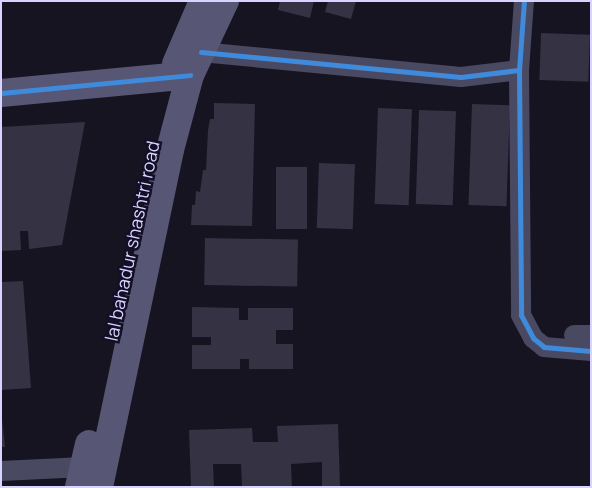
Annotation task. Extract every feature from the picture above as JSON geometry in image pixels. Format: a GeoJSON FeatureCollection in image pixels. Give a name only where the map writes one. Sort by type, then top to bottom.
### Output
{"type":"FeatureCollection","features":[{"type":"Feature","properties":{"kind":"main road","name":"lal bahadur shashtri road"},"geometry":{"type":"LineString","coordinates":[[87,480],[150,153],[187,68],[203,1]]}},
{"type":"Feature","properties":{"kind":"main road"},"geometry":{"type":"LineString","coordinates":[[1,93],[187,68],[225,1]]}},
{"type":"Feature","properties":{"kind":"street"},"geometry":{"type":"LineString","coordinates":[[524,1],[519,70],[521,315],[533,338],[544,347],[591,350]]}},
{"type":"Feature","properties":{"kind":"street"},"geometry":{"type":"LineString","coordinates":[[187,68],[461,77],[519,70]]}},
{"type":"Feature","properties":{"kind":"street"},"geometry":{"type":"LineString","coordinates":[[1,471],[87,480]]}},
{"type":"Feature","properties":{"kind":"building"},"geometry":{"type":"Polygon","coordinates":[[[280,1],[314,1],[310,18],[278,10],[280,1]]]}},
{"type":"Feature","properties":{"kind":"building"},"geometry":{"type":"Polygon","coordinates":[[[328,1],[356,1],[351,19],[325,12],[328,1]]]}},
{"type":"Feature","properties":{"kind":"building"},"geometry":{"type":"Polygon","coordinates":[[[541,33],[590,35],[588,82],[539,80],[541,33]]]}},
{"type":"Feature","properties":{"kind":"building"},"geometry":{"type":"Polygon","coordinates":[[[214,103],[255,104],[252,226],[191,225],[192,205],[195,205],[196,191],[200,192],[203,170],[206,170],[208,130],[210,119],[214,119],[214,103]]]}},
{"type":"Feature","properties":{"kind":"building"},"geometry":{"type":"Polygon","coordinates":[[[472,104],[510,105],[506,206],[468,205],[472,104]]]}},
{"type":"Feature","properties":{"kind":"building"},"geometry":{"type":"Polygon","coordinates":[[[378,108],[412,109],[409,205],[375,204],[378,108]]]}},
{"type":"Feature","properties":{"kind":"building"},"geometry":{"type":"Polygon","coordinates":[[[419,110],[456,111],[453,205],[416,204],[419,110]]]}},
{"type":"Feature","properties":{"kind":"building"},"geometry":{"type":"Polygon","coordinates":[[[85,122],[62,245],[29,249],[28,231],[20,231],[21,250],[1,251],[1,127],[85,122]]]}},
{"type":"Feature","properties":{"kind":"building"},"geometry":{"type":"Polygon","coordinates":[[[319,163],[355,164],[353,229],[317,228],[319,163]]]}},
{"type":"Feature","properties":{"kind":"building"},"geometry":{"type":"Polygon","coordinates":[[[276,167],[307,167],[307,229],[276,229],[276,167]]]}},
{"type":"Feature","properties":{"kind":"building"},"geometry":{"type":"Polygon","coordinates":[[[205,238],[298,240],[297,287],[204,285],[205,238]]]}},
{"type":"Feature","properties":{"kind":"building"},"geometry":{"type":"Polygon","coordinates":[[[23,281],[31,388],[1,390],[1,282],[23,281]]]}},
{"type":"Feature","properties":{"kind":"building"},"geometry":{"type":"Polygon","coordinates":[[[192,307],[239,308],[239,320],[248,320],[248,308],[293,308],[293,330],[276,330],[276,344],[293,344],[293,369],[249,369],[249,359],[240,359],[240,369],[192,369],[192,345],[211,345],[211,337],[192,337],[192,307]]]}},
{"type":"Feature","properties":{"kind":"building"},"geometry":{"type":"Polygon","coordinates":[[[1,410],[5,447],[1,447],[1,410]]]}},
{"type":"Feature","properties":{"kind":"building"},"geometry":{"type":"Polygon","coordinates":[[[338,424],[340,487],[322,487],[322,462],[291,464],[292,487],[242,487],[241,464],[213,464],[214,487],[191,487],[189,430],[252,428],[253,442],[278,442],[277,426],[338,424]]]}},
{"type":"Feature","properties":{"kind":"cycle path"},"geometry":{"type":"LineString","coordinates":[[201,52],[461,77],[519,70],[524,1]]}},
{"type":"Feature","properties":{"kind":"cycle path"},"geometry":{"type":"LineString","coordinates":[[519,70],[521,315],[533,338],[544,347],[591,351]]}},
{"type":"Feature","properties":{"kind":"cycle path"},"geometry":{"type":"LineString","coordinates":[[1,93],[190,75]]}}]}
